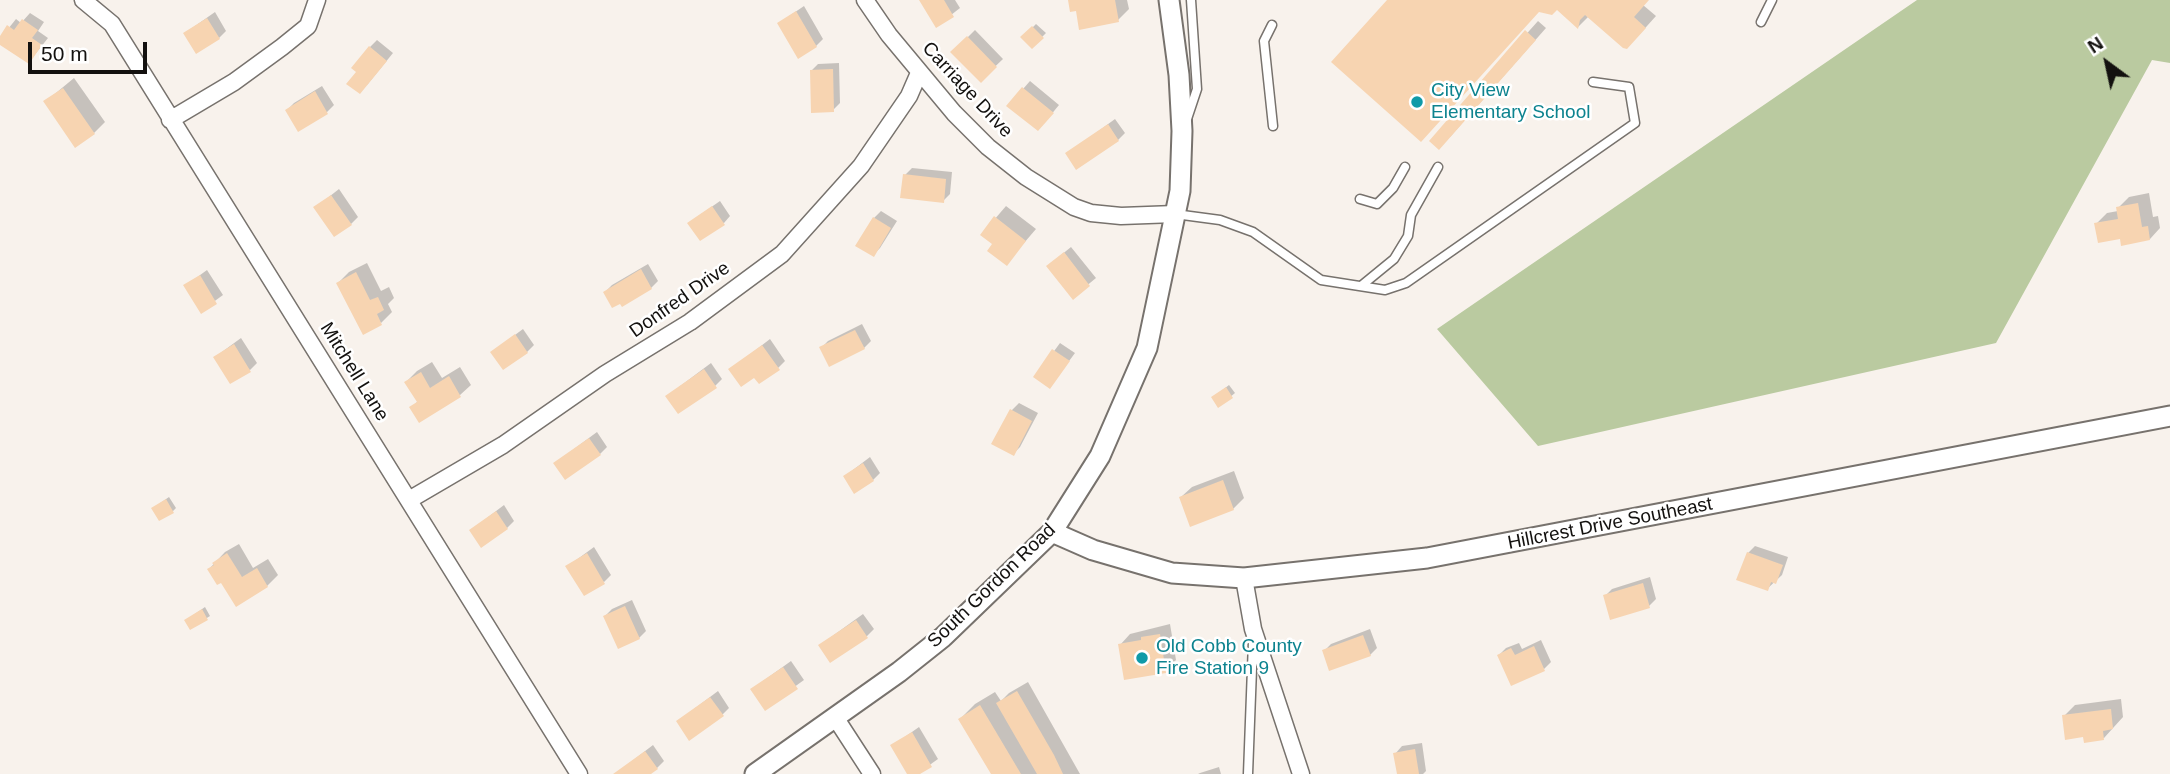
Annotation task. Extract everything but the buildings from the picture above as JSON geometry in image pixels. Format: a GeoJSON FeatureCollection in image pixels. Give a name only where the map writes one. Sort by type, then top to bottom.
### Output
{"type":"FeatureCollection","features":[{"type":"Feature","properties":{"kind":"street","name":"Mitchell Lane"},"geometry":{"type":"LineString","coordinates":[[83,0],[112,24],[579,774]]}},
{"type":"Feature","properties":{"kind":"street"},"geometry":{"type":"LineString","coordinates":[[170,120],[234,82],[308,26],[317,0]]}},
{"type":"Feature","properties":{"kind":"street","name":"Carriage Drive"},"geometry":{"type":"LineString","coordinates":[[865,0],[889,35],[954,113],[988,147],[1026,177],[1074,207],[1091,213],[1121,216],[1175,214]]}},
{"type":"Feature","properties":{"kind":"street","name":"South Gordon Road"},"geometry":{"type":"LineString","coordinates":[[755,774],[943,637],[1052,532],[1100,456],[1147,348],[1180,191],[1182,131],[1179,75],[1169,0]]}},
{"type":"Feature","properties":{"kind":"street","name":"Donfred Drive"},"geometry":{"type":"LineString","coordinates":[[409,500],[503,445],[605,374],[690,322],[782,254],[861,166],[909,96],[919,73]]}},
{"type":"Feature","properties":{"kind":"street","name":"Hillcrest Drive Southeast"},"geometry":{"type":"LineString","coordinates":[[1052,532],[1093,550],[1172,573],[1244,578],[1427,558],[2170,416]]}},
{"type":"Feature","properties":{"kind":"street"},"geometry":{"type":"LineString","coordinates":[[1244,578],[1253,629],[1301,774]]}},
{"type":"Feature","properties":{"kind":"street"},"geometry":{"type":"LineString","coordinates":[[835,717],[872,774]]}},
{"type":"Feature","properties":{"kind":"lane"},"geometry":{"type":"LineString","coordinates":[[1182,131],[1197,89],[1191,0]]}},
{"type":"Feature","properties":{"kind":"lane"},"geometry":{"type":"LineString","coordinates":[[1761,22],[1772,0]]}},
{"type":"Feature","properties":{"kind":"lane"},"geometry":{"type":"LineString","coordinates":[[1272,25],[1264,41],[1273,127]]}},
{"type":"Feature","properties":{"kind":"lane"},"geometry":{"type":"LineString","coordinates":[[1175,214],[1220,220],[1253,232],[1321,280],[1385,290],[1406,283],[1635,123],[1629,87],[1593,82]]}},
{"type":"Feature","properties":{"kind":"lane"},"geometry":{"type":"LineString","coordinates":[[1360,200],[1377,204],[1393,188],[1405,167]]}},
{"type":"Feature","properties":{"kind":"lane"},"geometry":{"type":"LineString","coordinates":[[1361,286],[1394,259],[1408,236],[1411,215],[1438,167]]}},
{"type":"Feature","properties":{"kind":"lane"},"geometry":{"type":"LineString","coordinates":[[1248,774],[1253,629]]}},
{"type":"Feature","properties":{"kind":"green space"},"geometry":{"type":"Polygon","coordinates":[[[1917,0],[2170,0],[2170,63],[2152,60],[1996,343],[1538,446],[1437,329],[1917,0]]]}},
{"type":"Feature","properties":{"kind":"place","name":"City View Elementary School"},"geometry":{"type":"Point","coordinates":[1417,102]}},
{"type":"Feature","properties":{"kind":"place","name":"Old Cobb County Fire Station 9"},"geometry":{"type":"Point","coordinates":[1142,658]}}]}
